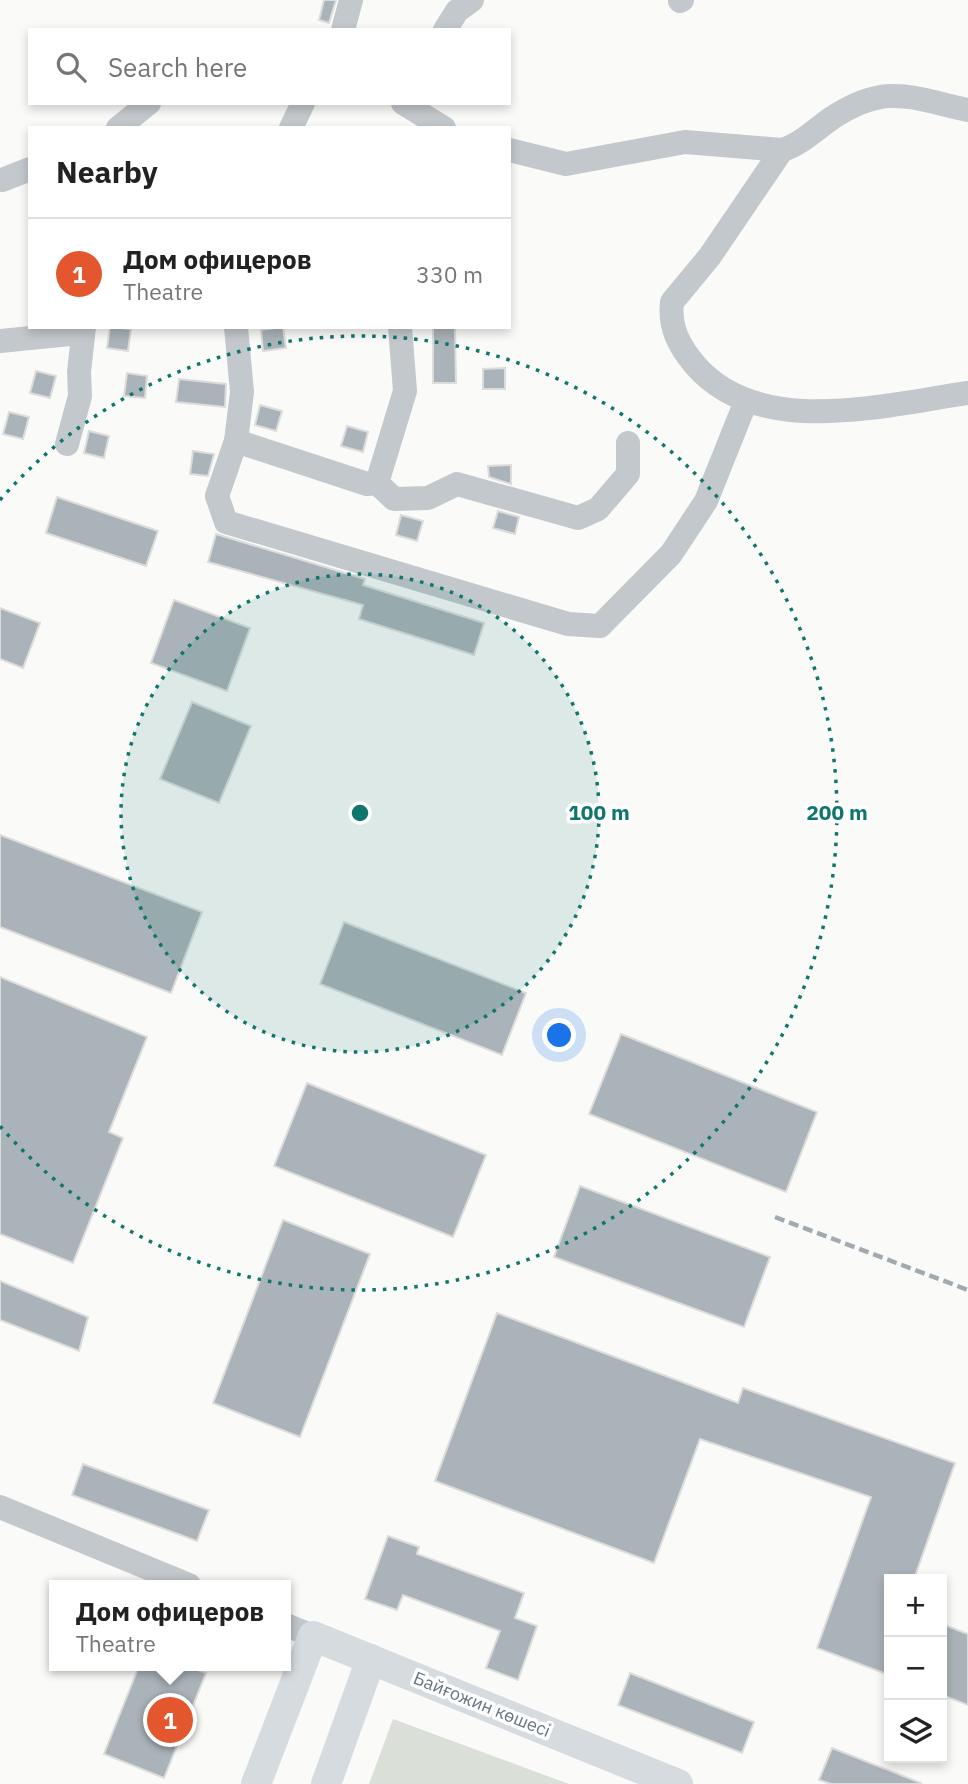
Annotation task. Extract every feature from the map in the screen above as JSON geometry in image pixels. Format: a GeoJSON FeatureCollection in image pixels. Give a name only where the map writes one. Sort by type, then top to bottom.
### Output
{"type":"FeatureCollection","features":[{"type":"Feature","properties":{"kind":"main road","name":"Байғожин көшесі"},"geometry":{"type":"LineString","coordinates":[[313,1636],[678,1784]]}},
{"type":"Feature","properties":{"kind":"main road"},"geometry":{"type":"LineString","coordinates":[[256,1784],[313,1636]]}},
{"type":"Feature","properties":{"kind":"main road"},"geometry":{"type":"LineString","coordinates":[[326,1784],[370,1659]]}},
{"type":"Feature","properties":{"kind":"street"},"geometry":{"type":"LineString","coordinates":[[344,28],[351,0]]}},
{"type":"Feature","properties":{"kind":"street"},"geometry":{"type":"LineString","coordinates":[[445,28],[457,12],[472,0]]}},
{"type":"Feature","properties":{"kind":"street"},"geometry":{"type":"LineString","coordinates":[[511,150],[566,164],[685,142],[782,150],[793,147],[856,104],[895,93],[926,98],[968,110]]}},
{"type":"Feature","properties":{"kind":"street"},"geometry":{"type":"LineString","coordinates":[[120,126],[147,105]]}},
{"type":"Feature","properties":{"kind":"street"},"geometry":{"type":"LineString","coordinates":[[292,126],[302,105]]}},
{"type":"Feature","properties":{"kind":"street"},"geometry":{"type":"LineString","coordinates":[[406,105],[441,126]]}},
{"type":"Feature","properties":{"kind":"street"},"geometry":{"type":"LineString","coordinates":[[782,150],[710,256],[672,302],[672,327],[685,354],[719,388],[746,401],[806,412],[872,407],[968,393]]}},
{"type":"Feature","properties":{"kind":"street"},"geometry":{"type":"LineString","coordinates":[[2,180],[28,170]]}},
{"type":"Feature","properties":{"kind":"street"},"geometry":{"type":"LineString","coordinates":[[0,341],[70,334],[80,329]]}},
{"type":"Feature","properties":{"kind":"street"},"geometry":{"type":"LineString","coordinates":[[67,444],[80,396],[79,372],[84,329]]}},
{"type":"Feature","properties":{"kind":"street"},"geometry":{"type":"LineString","coordinates":[[236,329],[242,392],[236,441],[217,496],[226,522],[568,624],[600,626],[678,544],[706,500],[746,401]]}},
{"type":"Feature","properties":{"kind":"street"},"geometry":{"type":"LineString","coordinates":[[377,483],[405,391],[400,329]]}},
{"type":"Feature","properties":{"kind":"street"},"geometry":{"type":"LineString","coordinates":[[236,441],[367,484],[377,483],[394,499],[428,499],[457,484],[578,518],[598,509],[628,474],[628,443]]}},
{"type":"Feature","properties":{"kind":"street"},"geometry":{"type":"LineString","coordinates":[[0,1507],[177,1580]]}},
{"type":"Feature","properties":{"kind":"street","name":"Байғожин көшесі"},"geometry":{"type":"LineString","coordinates":[[291,1627],[313,1636]]}},
{"type":"Feature","properties":{"kind":"shaded area"},"geometry":{"type":"Polygon","coordinates":[[[393,1719],[569,1784],[369,1784],[393,1719]]]}},
{"type":"Feature","properties":{"kind":"building"},"geometry":{"type":"Polygon","coordinates":[[[324,0],[336,0],[329,23],[319,20],[324,0]]]}},
{"type":"Feature","properties":{"kind":"building"},"geometry":{"type":"Polygon","coordinates":[[[110,329],[131,329],[128,351],[107,348],[110,329]]]}},
{"type":"Feature","properties":{"kind":"building"},"geometry":{"type":"Polygon","coordinates":[[[283,329],[286,348],[263,351],[261,330],[283,329]]]}},
{"type":"Feature","properties":{"kind":"building"},"geometry":{"type":"Polygon","coordinates":[[[433,329],[455,329],[456,383],[433,383],[433,329]]]}},
{"type":"Feature","properties":{"kind":"building"},"geometry":{"type":"Polygon","coordinates":[[[505,368],[505,389],[483,389],[483,369],[505,368]]]}},
{"type":"Feature","properties":{"kind":"building"},"geometry":{"type":"Polygon","coordinates":[[[36,371],[56,376],[50,398],[30,393],[36,371]]]}},
{"type":"Feature","properties":{"kind":"building"},"geometry":{"type":"Polygon","coordinates":[[[127,373],[147,376],[145,398],[124,396],[127,373]]]}},
{"type":"Feature","properties":{"kind":"building"},"geometry":{"type":"Polygon","coordinates":[[[179,379],[226,384],[225,407],[176,402],[179,379]]]}},
{"type":"Feature","properties":{"kind":"building"},"geometry":{"type":"Polygon","coordinates":[[[260,405],[282,411],[276,431],[255,425],[260,405]]]}},
{"type":"Feature","properties":{"kind":"building"},"geometry":{"type":"Polygon","coordinates":[[[9,412],[29,417],[23,439],[3,434],[9,412]]]}},
{"type":"Feature","properties":{"kind":"building"},"geometry":{"type":"Polygon","coordinates":[[[347,426],[368,432],[363,452],[341,446],[347,426]]]}},
{"type":"Feature","properties":{"kind":"building"},"geometry":{"type":"Polygon","coordinates":[[[89,431],[109,436],[104,458],[84,453],[89,431]]]}},
{"type":"Feature","properties":{"kind":"building"},"geometry":{"type":"Polygon","coordinates":[[[193,451],[214,454],[208,476],[190,474],[193,451]]]}},
{"type":"Feature","properties":{"kind":"building"},"geometry":{"type":"Polygon","coordinates":[[[511,465],[511,484],[489,477],[488,466],[511,465]]]}},
{"type":"Feature","properties":{"kind":"building"},"geometry":{"type":"Polygon","coordinates":[[[57,497],[158,531],[146,566],[46,533],[57,497]]]}},
{"type":"Feature","properties":{"kind":"building"},"geometry":{"type":"Polygon","coordinates":[[[498,511],[519,517],[515,534],[493,528],[498,511]]]}},
{"type":"Feature","properties":{"kind":"building"},"geometry":{"type":"Polygon","coordinates":[[[401,515],[423,521],[417,541],[396,535],[401,515]]]}},
{"type":"Feature","properties":{"kind":"building"},"geometry":{"type":"Polygon","coordinates":[[[216,534],[365,579],[363,585],[484,623],[474,655],[359,619],[363,605],[208,562],[216,534]]]}},
{"type":"Feature","properties":{"kind":"building"},"geometry":{"type":"Polygon","coordinates":[[[174,600],[250,628],[227,691],[151,663],[174,600]]]}},
{"type":"Feature","properties":{"kind":"building"},"geometry":{"type":"Polygon","coordinates":[[[0,608],[40,623],[23,668],[0,659],[0,608]]]}},
{"type":"Feature","properties":{"kind":"building"},"geometry":{"type":"Polygon","coordinates":[[[192,702],[251,726],[219,803],[160,779],[192,702]]]}},
{"type":"Feature","properties":{"kind":"building"},"geometry":{"type":"Polygon","coordinates":[[[0,835],[202,912],[171,993],[0,927],[0,835]]]}},
{"type":"Feature","properties":{"kind":"building"},"geometry":{"type":"Polygon","coordinates":[[[344,922],[526,993],[502,1055],[320,984],[344,922]]]}},
{"type":"Feature","properties":{"kind":"building"},"geometry":{"type":"Polygon","coordinates":[[[0,977],[147,1037],[109,1132],[123,1138],[73,1263],[0,1234],[0,977]]]}},
{"type":"Feature","properties":{"kind":"building"},"geometry":{"type":"Polygon","coordinates":[[[621,1034],[817,1112],[786,1192],[589,1114],[621,1034]]]}},
{"type":"Feature","properties":{"kind":"building"},"geometry":{"type":"Polygon","coordinates":[[[307,1083],[486,1155],[453,1237],[274,1166],[307,1083]]]}},
{"type":"Feature","properties":{"kind":"building"},"geometry":{"type":"Polygon","coordinates":[[[580,1186],[770,1257],[744,1327],[554,1257],[580,1186]]]}},
{"type":"Feature","properties":{"kind":"building"},"geometry":{"type":"Polygon","coordinates":[[[283,1220],[370,1254],[300,1437],[213,1403],[283,1220]]]}},
{"type":"Feature","properties":{"kind":"building"},"geometry":{"type":"Polygon","coordinates":[[[0,1281],[88,1317],[79,1351],[0,1320],[0,1281]]]}},
{"type":"Feature","properties":{"kind":"building"},"geometry":{"type":"Polygon","coordinates":[[[497,1313],[738,1403],[743,1388],[955,1463],[916,1574],[884,1574],[884,1673],[817,1648],[871,1497],[700,1439],[654,1563],[435,1481],[497,1313]]]}},
{"type":"Feature","properties":{"kind":"building"},"geometry":{"type":"Polygon","coordinates":[[[83,1464],[209,1510],[197,1541],[72,1495],[83,1464]]]}},
{"type":"Feature","properties":{"kind":"building"},"geometry":{"type":"Polygon","coordinates":[[[388,1536],[419,1547],[417,1554],[524,1593],[515,1618],[537,1626],[518,1680],[486,1668],[500,1631],[403,1595],[397,1610],[365,1599],[388,1536]]]}},
{"type":"Feature","properties":{"kind":"building"},"geometry":{"type":"Polygon","coordinates":[[[947,1626],[968,1634],[968,1705],[947,1697],[947,1626]]]}},
{"type":"Feature","properties":{"kind":"building"},"geometry":{"type":"Polygon","coordinates":[[[137,1671],[206,1673],[164,1778],[104,1754],[137,1671]]]}},
{"type":"Feature","properties":{"kind":"building"},"geometry":{"type":"Polygon","coordinates":[[[630,1673],[754,1722],[742,1753],[618,1705],[630,1673]]]}},
{"type":"Feature","properties":{"kind":"building"},"geometry":{"type":"Polygon","coordinates":[[[832,1748],[921,1783],[831,1784],[819,1780],[832,1748]]]}},
{"type":"Feature","properties":{"kind":"railway"},"geometry":{"type":"LineString","coordinates":[[775,1217],[968,1290]]}},
{"type":"Feature","properties":{"kind":"place","name":"Дом офицеров"},"geometry":{"type":"Point","coordinates":[170,1720]}}]}
